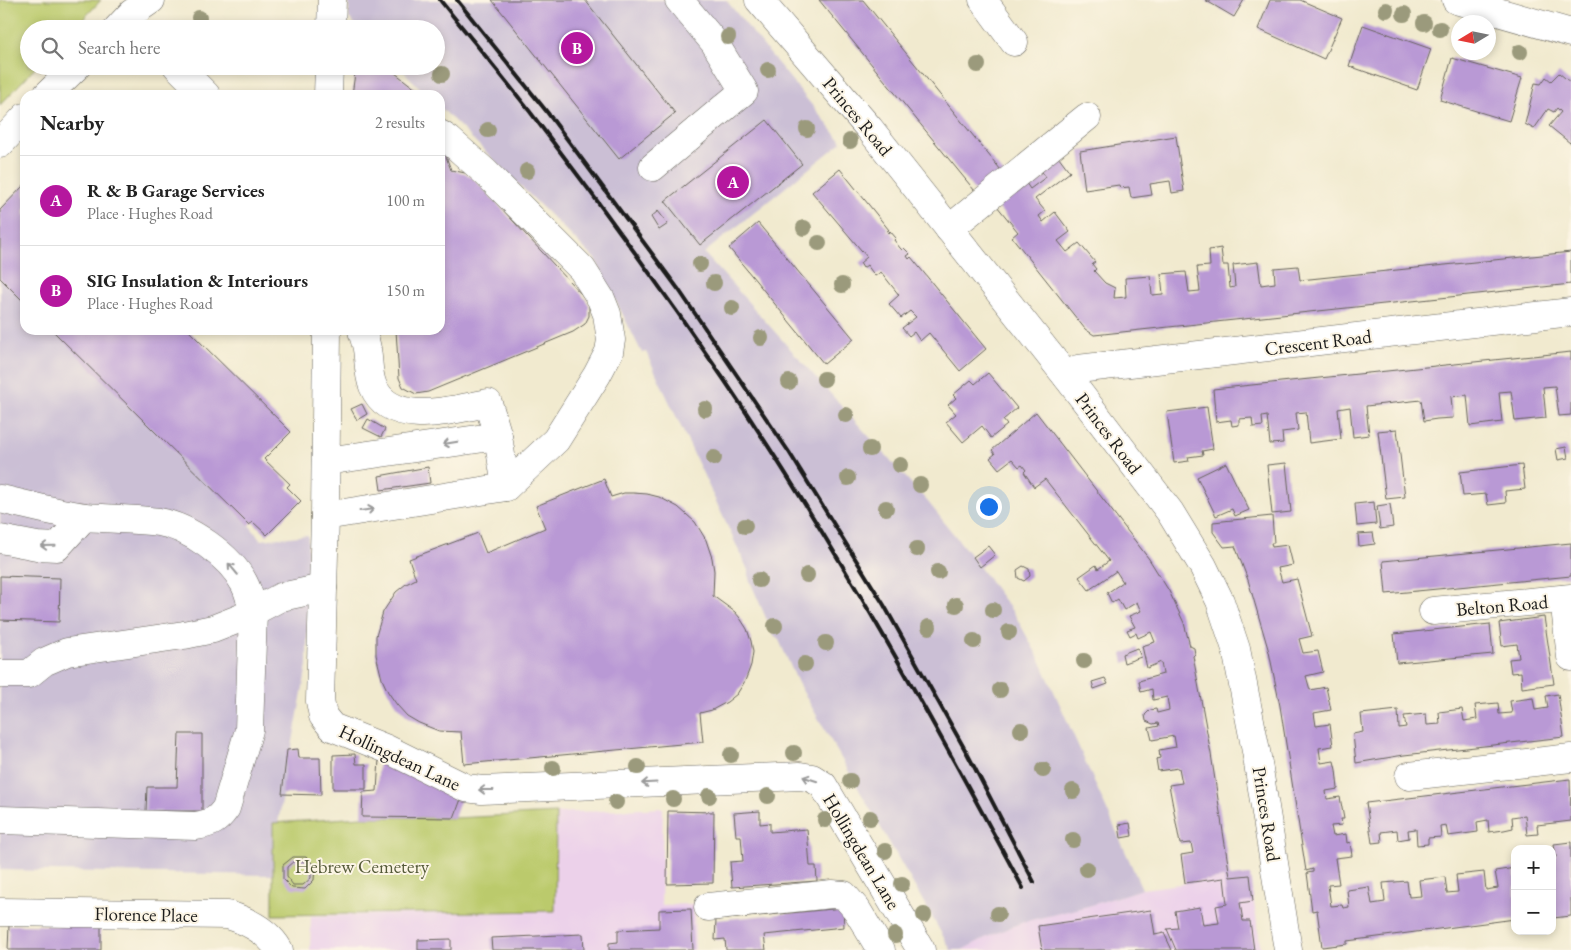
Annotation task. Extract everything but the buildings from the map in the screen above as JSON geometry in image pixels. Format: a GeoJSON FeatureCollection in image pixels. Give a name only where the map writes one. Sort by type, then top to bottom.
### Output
{"type":"FeatureCollection","features":[{"type":"Feature","properties":{"kind":"street"},"geometry":{"type":"LineString","coordinates":[[331,20],[332,0]]}},
{"type":"Feature","properties":{"kind":"street"},"geometry":{"type":"LineString","coordinates":[[652,167],[744,91],[714,42],[679,0]]}},
{"type":"Feature","properties":{"kind":"street","name":"Princes Road"},"geometry":{"type":"LineString","coordinates":[[759,0],[869,128],[1067,377],[1181,529],[1203,566],[1220,601],[1236,649],[1256,751],[1288,950]]}},
{"type":"Feature","properties":{"kind":"street"},"geometry":{"type":"LineString","coordinates":[[983,0],[1014,42]]}},
{"type":"Feature","properties":{"kind":"street"},"geometry":{"type":"LineString","coordinates":[[1456,0],[1571,33]]}},
{"type":"Feature","properties":{"kind":"street"},"geometry":{"type":"LineString","coordinates":[[53,90],[68,75]]}},
{"type":"Feature","properties":{"kind":"street"},"geometry":{"type":"LineString","coordinates":[[186,75],[201,90]]}},
{"type":"Feature","properties":{"kind":"street"},"geometry":{"type":"LineString","coordinates":[[328,90],[329,75]]}},
{"type":"Feature","properties":{"kind":"street"},"geometry":{"type":"LineString","coordinates":[[949,229],[1087,117]]}},
{"type":"Feature","properties":{"kind":"street"},"geometry":{"type":"LineString","coordinates":[[0,144],[20,122]]}},
{"type":"Feature","properties":{"kind":"street"},"geometry":{"type":"LineString","coordinates":[[325,516],[506,487],[556,440],[597,375],[609,352],[611,340],[607,314],[601,299],[582,269],[485,172],[445,137]]}},
{"type":"Feature","properties":{"kind":"street","name":"Crescent Road"},"geometry":{"type":"LineString","coordinates":[[1067,377],[1078,369],[1571,312]]}},
{"type":"Feature","properties":{"kind":"street","name":"Hollingdean Lane"},"geometry":{"type":"LineString","coordinates":[[327,335],[320,701],[323,716],[332,727],[387,749],[466,788],[482,790],[800,776],[812,778],[823,784],[921,950]]}},
{"type":"Feature","properties":{"kind":"street"},"geometry":{"type":"LineString","coordinates":[[363,335],[373,387],[380,398],[389,405],[401,411],[423,414],[488,403],[498,436],[506,487]]}},
{"type":"Feature","properties":{"kind":"street"},"geometry":{"type":"LineString","coordinates":[[326,461],[498,436]]}},
{"type":"Feature","properties":{"kind":"street"},"geometry":{"type":"LineString","coordinates":[[0,499],[84,517],[160,522],[175,526],[202,540],[229,564],[243,582],[250,597],[253,612],[249,730],[226,808],[219,818],[208,824],[196,826],[0,820]]}},
{"type":"Feature","properties":{"kind":"street"},"geometry":{"type":"LineString","coordinates":[[0,539],[37,546],[57,546],[84,517]]}},
{"type":"Feature","properties":{"kind":"street"},"geometry":{"type":"LineString","coordinates":[[0,674],[29,674],[44,662],[67,652],[184,635],[212,629],[241,618],[281,598],[323,588]]}},
{"type":"Feature","properties":{"kind":"street"},"geometry":{"type":"LineString","coordinates":[[1567,599],[1571,657]]}},
{"type":"Feature","properties":{"kind":"street","name":"Belton Road"},"geometry":{"type":"LineString","coordinates":[[1433,611],[1567,599]]}},
{"type":"Feature","properties":{"kind":"street"},"geometry":{"type":"LineString","coordinates":[[1409,776],[1571,758]]}},
{"type":"Feature","properties":{"kind":"street"},"geometry":{"type":"LineString","coordinates":[[708,907],[832,894],[844,895],[857,910],[881,950]]}},
{"type":"Feature","properties":{"kind":"street","name":"Florence Place"},"geometry":{"type":"LineString","coordinates":[[0,912],[228,915],[253,924],[271,939],[279,950]]}},
{"type":"Feature","properties":{"kind":"shaded area"},"geometry":{"type":"Polygon","coordinates":[[[349,0],[726,0],[842,142],[704,253],[928,502],[1015,615],[1040,660],[1142,889],[1088,906],[1023,922],[962,950],[951,950],[798,683],[779,640],[773,634],[749,579],[748,570],[646,352],[642,353],[595,259],[445,112],[445,90],[422,90],[407,75],[445,75],[445,20],[351,20],[349,18],[349,0]]]}},
{"type":"Feature","properties":{"kind":"shaded area"},"geometry":{"type":"Polygon","coordinates":[[[0,278],[20,298],[20,335],[57,335],[249,525],[261,540],[308,535],[307,665],[278,823],[273,824],[273,875],[0,870],[0,278]]]}},
{"type":"Feature","properties":{"kind":"shaded area"},"geometry":{"type":"Polygon","coordinates":[[[663,808],[661,905],[694,904],[695,950],[310,950],[311,916],[555,911],[556,813],[663,808]]]}},
{"type":"Feature","properties":{"kind":"shaded area"},"geometry":{"type":"Polygon","coordinates":[[[1250,875],[1261,950],[962,950],[1023,922],[1088,906],[1142,889],[1250,875]]]}},
{"type":"Feature","properties":{"kind":"green space"},"geometry":{"type":"Polygon","coordinates":[[[0,0],[101,0],[82,20],[20,20],[20,75],[28,75],[0,105],[0,0]]]}},
{"type":"Feature","properties":{"kind":"green space","name":"Hebrew Cemetery"},"geometry":{"type":"Polygon","coordinates":[[[556,813],[555,911],[273,915],[273,823],[362,817],[454,818],[556,813]]]}},
{"type":"Feature","properties":{"kind":"railway"},"geometry":{"type":"LineString","coordinates":[[440,0],[525,106],[609,217],[766,442],[843,567],[917,694],[1023,888]]}},
{"type":"Feature","properties":{"kind":"railway"},"geometry":{"type":"LineString","coordinates":[[457,0],[547,112],[679,290],[789,452],[884,605],[968,755],[1034,882]]}},
{"type":"Feature","properties":{"kind":"place","name":"SIG Insulation & Interiours"},"geometry":{"type":"Point","coordinates":[577,48]}},
{"type":"Feature","properties":{"kind":"place","name":"R & B Garage Services"},"geometry":{"type":"Point","coordinates":[733,182]}}]}
